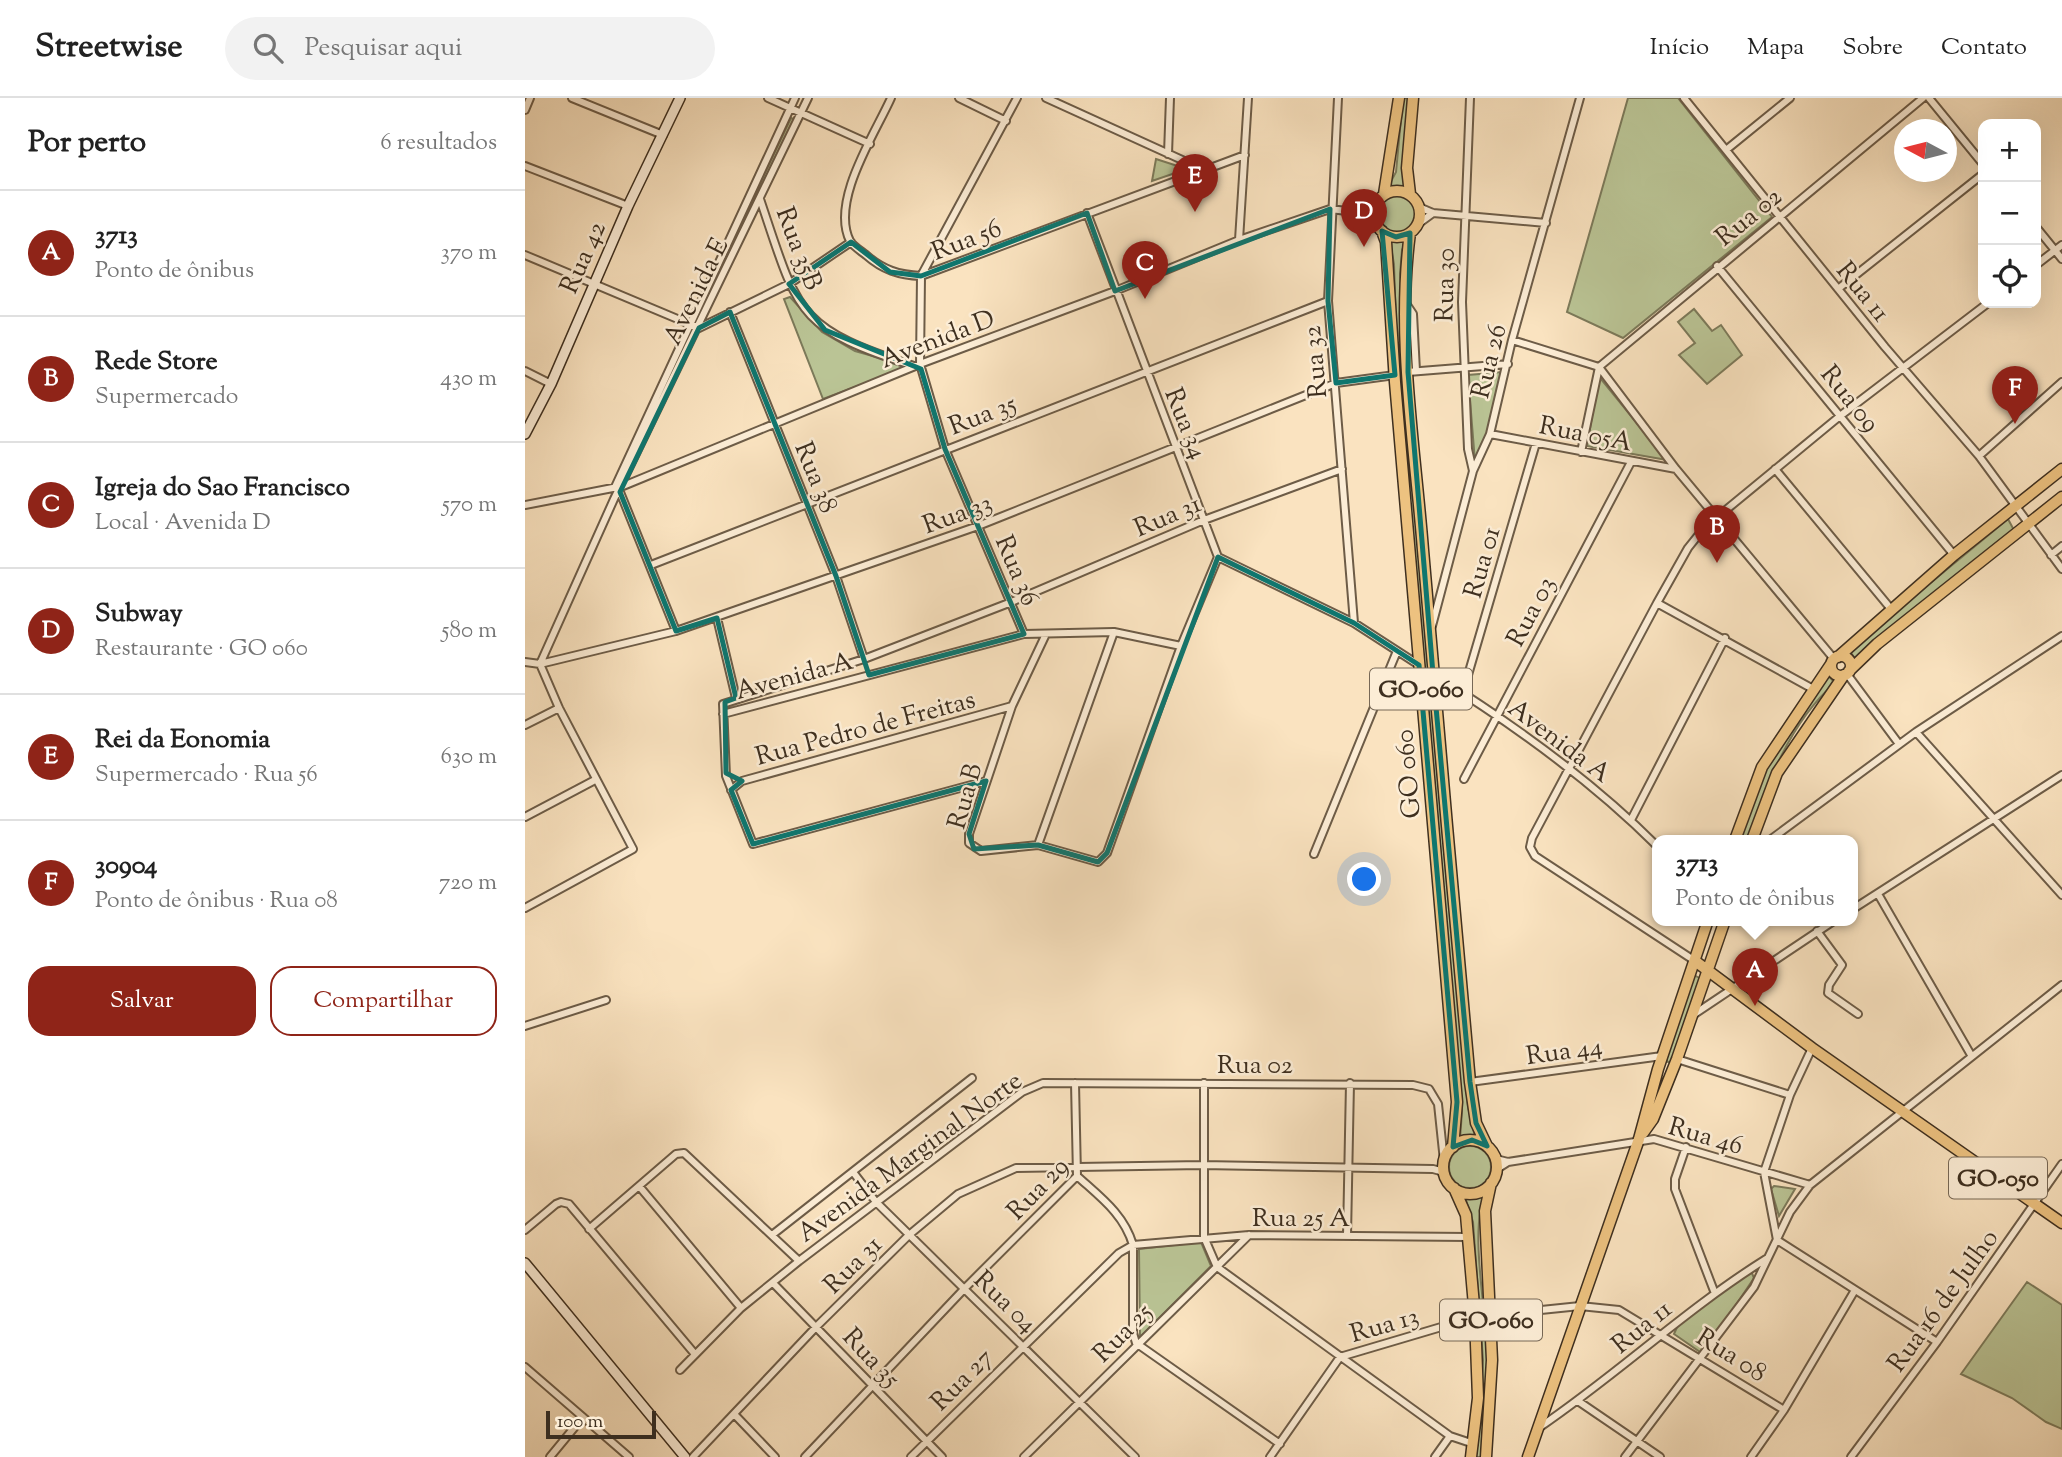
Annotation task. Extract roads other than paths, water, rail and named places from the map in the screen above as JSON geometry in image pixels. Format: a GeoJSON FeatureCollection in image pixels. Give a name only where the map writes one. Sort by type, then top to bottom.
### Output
{"type":"FeatureCollection","features":[{"type":"Feature","properties":{"kind":"main road"},"geometry":{"type":"LineString","coordinates":[[1369,216],[1384,194],[1399,98]]}},
{"type":"Feature","properties":{"kind":"main road"},"geometry":{"type":"LineString","coordinates":[[1382,232],[1395,237],[1410,233],[1418,224],[1419,207],[1410,194],[1407,168],[1413,98]]}},
{"type":"Feature","properties":{"kind":"main road"},"geometry":{"type":"LineString","coordinates":[[1384,194],[1397,190],[1410,194]]}},
{"type":"Feature","properties":{"kind":"main road","name":"GO-060"},"geometry":{"type":"LineString","coordinates":[[1369,216],[1382,232]]}},
{"type":"Feature","properties":{"kind":"main road","name":"GO 060"},"geometry":{"type":"LineString","coordinates":[[1382,232],[1386,242],[1457,1102],[1448,1149]]}},
{"type":"Feature","properties":{"kind":"main road","name":"GO 060"},"geometry":{"type":"LineString","coordinates":[[1410,233],[1406,267],[1407,303],[1433,674],[1470,1082],[1476,1123],[1487,1146]]}},
{"type":"Feature","properties":{"kind":"main road"},"geometry":{"type":"LineString","coordinates":[[1737,835],[1762,767],[1834,660],[1954,555],[2062,469]]}},
{"type":"Feature","properties":{"kind":"main road"},"geometry":{"type":"LineString","coordinates":[[1754,835],[1777,773],[1847,673],[1877,644],[2062,496]]}},
{"type":"Feature","properties":{"kind":"main road"},"geometry":{"type":"LineString","coordinates":[[1834,660],[1848,660],[1847,673]]}},
{"type":"Feature","properties":{"kind":"main road"},"geometry":{"type":"LineString","coordinates":[[1834,660],[1834,674],[1847,673]]}},
{"type":"Feature","properties":{"kind":"main road"},"geometry":{"type":"LineString","coordinates":[[1528,1457],[1639,1139],[1662,1056],[1706,926]]}},
{"type":"Feature","properties":{"kind":"main road"},"geometry":{"type":"LineString","coordinates":[[1639,1139],[1653,1119],[1677,1059],[1723,926]]}},
{"type":"Feature","properties":{"kind":"main road","name":"GO-050"},"geometry":{"type":"LineString","coordinates":[[1695,961],[1812,1048],[2062,1223]]}},
{"type":"Feature","properties":{"kind":"main road"},"geometry":{"type":"LineString","coordinates":[[1658,1069],[1671,1073]]}},
{"type":"Feature","properties":{"kind":"main road"},"geometry":{"type":"LineString","coordinates":[[1448,1149],[1472,1140],[1487,1146]]}},
{"type":"Feature","properties":{"kind":"main road","name":"GO-060"},"geometry":{"type":"LineString","coordinates":[[1486,1457],[1491,1400],[1491,1315],[1485,1211],[1496,1164],[1487,1146]]}},
{"type":"Feature","properties":{"kind":"main road","name":"GO-060"},"geometry":{"type":"LineString","coordinates":[[1448,1149],[1444,1166],[1466,1215],[1475,1317],[1478,1398],[1471,1457]]}},
{"type":"Feature","properties":{"kind":"main road"},"geometry":{"type":"LineString","coordinates":[[1454,1188],[1470,1194],[1479,1193],[1492,1183]]}},
{"type":"Feature","properties":{"kind":"street"},"geometry":{"type":"LineString","coordinates":[[525,110],[530,98]]}},
{"type":"Feature","properties":{"kind":"street"},"geometry":{"type":"LineString","coordinates":[[572,98],[663,135]]}},
{"type":"Feature","properties":{"kind":"street","name":"Rua 42"},"geometry":{"type":"LineString","coordinates":[[525,434],[551,384],[592,285],[680,98]]}},
{"type":"Feature","properties":{"kind":"street"},"geometry":{"type":"LineString","coordinates":[[768,98],[870,144]]}},
{"type":"Feature","properties":{"kind":"street","name":"Avenida E"},"geometry":{"type":"LineString","coordinates":[[619,488],[640,430],[795,98]]}},
{"type":"Feature","properties":{"kind":"street","name":"Avenida E"},"geometry":{"type":"LineString","coordinates":[[540,664],[619,488],[699,328],[808,98]]}},
{"type":"Feature","properties":{"kind":"street"},"geometry":{"type":"LineString","coordinates":[[525,256],[699,328],[789,284],[851,243],[845,207],[849,188],[891,98]]}},
{"type":"Feature","properties":{"kind":"street"},"geometry":{"type":"LineString","coordinates":[[959,98],[1006,121]]}},
{"type":"Feature","properties":{"kind":"street"},"geometry":{"type":"LineString","coordinates":[[921,276],[1017,98]]}},
{"type":"Feature","properties":{"kind":"street"},"geometry":{"type":"LineString","coordinates":[[1046,98],[1202,169]]}},
{"type":"Feature","properties":{"kind":"street"},"geometry":{"type":"LineString","coordinates":[[1168,154],[1170,98]]}},
{"type":"Feature","properties":{"kind":"street"},"geometry":{"type":"LineString","coordinates":[[1239,240],[1248,98]]}},
{"type":"Feature","properties":{"kind":"street","name":"Rua 32"},"geometry":{"type":"LineString","coordinates":[[1338,98],[1330,209],[1328,301],[1354,623]]}},
{"type":"Feature","properties":{"kind":"street","name":"Rua 30"},"geometry":{"type":"LineString","coordinates":[[1470,98],[1464,216],[1463,367],[1468,449],[1473,471]]}},
{"type":"Feature","properties":{"kind":"street","name":"Rua 26"},"geometry":{"type":"LineString","coordinates":[[1430,631],[1473,471],[1490,434],[1512,340],[1580,98]]}},
{"type":"Feature","properties":{"kind":"street","name":"Rua 11"},"geometry":{"type":"LineString","coordinates":[[1683,98],[1903,369],[1979,456],[2062,569]]}},
{"type":"Feature","properties":{"kind":"street"},"geometry":{"type":"LineString","coordinates":[[1725,150],[1790,98]]}},
{"type":"Feature","properties":{"kind":"street","name":"Rua 02"},"geometry":{"type":"LineString","coordinates":[[1599,367],[1923,98]]}},
{"type":"Feature","properties":{"kind":"street"},"geometry":{"type":"LineString","coordinates":[[1929,98],[1978,157]]}},
{"type":"Feature","properties":{"kind":"street","name":"Rua 56"},"geometry":{"type":"LineString","coordinates":[[851,243],[891,272],[921,276],[1245,155]]}},
{"type":"Feature","properties":{"kind":"street"},"geometry":{"type":"LineString","coordinates":[[525,166],[628,206]]}},
{"type":"Feature","properties":{"kind":"street"},"geometry":{"type":"LineString","coordinates":[[1838,289],[1978,178]]}},
{"type":"Feature","properties":{"kind":"street","name":"Rua 35B"},"geometry":{"type":"LineString","coordinates":[[760,199],[789,284],[799,304],[825,330],[862,349],[917,365]]}},
{"type":"Feature","properties":{"kind":"street"},"geometry":{"type":"LineString","coordinates":[[1419,207],[1433,213],[1546,222]]}},
{"type":"Feature","properties":{"kind":"street","name":"Avenida D"},"geometry":{"type":"LineString","coordinates":[[525,505],[619,488],[917,365],[1115,291],[1239,240],[1330,209],[1369,216]]}},
{"type":"Feature","properties":{"kind":"street","name":"Rua 34"},"geometry":{"type":"LineString","coordinates":[[1087,213],[1217,557]]}},
{"type":"Feature","properties":{"kind":"street"},"geometry":{"type":"LineString","coordinates":[[1418,224],[1433,213]]}},
{"type":"Feature","properties":{"kind":"street"},"geometry":{"type":"LineString","coordinates":[[2041,233],[2062,259]]}},
{"type":"Feature","properties":{"kind":"street"},"geometry":{"type":"LineString","coordinates":[[2041,261],[2062,245]]}},
{"type":"Feature","properties":{"kind":"street","name":"Rua 09"},"geometry":{"type":"LineString","coordinates":[[1717,267],[1954,555]]}},
{"type":"Feature","properties":{"kind":"street","name":"Rua 36"},"geometry":{"type":"LineString","coordinates":[[921,276],[917,365],[945,449],[1024,634]]}},
{"type":"Feature","properties":{"kind":"street","name":"Rua 35"},"geometry":{"type":"LineString","coordinates":[[651,565],[1328,301]]}},
{"type":"Feature","properties":{"kind":"street"},"geometry":{"type":"LineString","coordinates":[[1567,768],[1688,548],[1716,517],[1840,416],[1981,308]]}},
{"type":"Feature","properties":{"kind":"street","name":"Rua 38"},"geometry":{"type":"LineString","coordinates":[[730,312],[836,576],[864,659]]}},
{"type":"Feature","properties":{"kind":"street"},"geometry":{"type":"LineString","coordinates":[[1512,340],[1599,367],[1675,470],[1834,660]]}},
{"type":"Feature","properties":{"kind":"street"},"geometry":{"type":"LineString","coordinates":[[1412,372],[1508,364]]}},
{"type":"Feature","properties":{"kind":"street"},"geometry":{"type":"LineString","coordinates":[[1581,452],[1599,367]]}},
{"type":"Feature","properties":{"kind":"street"},"geometry":{"type":"LineString","coordinates":[[525,371],[551,384]]}},
{"type":"Feature","properties":{"kind":"street","name":"Rua 33"},"geometry":{"type":"LineString","coordinates":[[525,662],[540,664],[676,631],[717,618],[978,526],[1336,383],[1395,375]]}},
{"type":"Feature","properties":{"kind":"street"},"geometry":{"type":"LineString","coordinates":[[1979,456],[2062,382]]}},
{"type":"Feature","properties":{"kind":"street"},"geometry":{"type":"LineString","coordinates":[[2055,388],[2062,396]]}},
{"type":"Feature","properties":{"kind":"street"},"geometry":{"type":"LineString","coordinates":[[640,430],[648,433]]}},
{"type":"Feature","properties":{"kind":"street","name":"Rua 05A"},"geometry":{"type":"LineString","coordinates":[[1490,434],[1675,470]]}},
{"type":"Feature","properties":{"kind":"street","name":"Rua 01"},"geometry":{"type":"LineString","coordinates":[[1463,692],[1536,443]]}},
{"type":"Feature","properties":{"kind":"street","name":"Rua 03"},"geometry":{"type":"LineString","coordinates":[[1464,779],[1631,461]]}},
{"type":"Feature","properties":{"kind":"street","name":"Rua 31"},"geometry":{"type":"LineString","coordinates":[[1009,603],[1204,520],[1342,469]]}},
{"type":"Feature","properties":{"kind":"street"},"geometry":{"type":"LineString","coordinates":[[1775,469],[1891,610]]}},
{"type":"Feature","properties":{"kind":"street"},"geometry":{"type":"LineString","coordinates":[[619,488],[676,631]]}},
{"type":"Feature","properties":{"kind":"street"},"geometry":{"type":"LineString","coordinates":[[2051,555],[2062,546]]}},
{"type":"Feature","properties":{"kind":"street"},"geometry":{"type":"LineString","coordinates":[[1181,646],[1217,557],[1354,623],[1419,665]]}},
{"type":"Feature","properties":{"kind":"street","name":"Avenida A"},"geometry":{"type":"LineString","coordinates":[[1009,603],[864,659],[725,702],[723,714],[1024,634],[1114,632],[1181,646]]}},
{"type":"Feature","properties":{"kind":"street"},"geometry":{"type":"LineString","coordinates":[[1657,603],[1725,638],[1813,690]]}},
{"type":"Feature","properties":{"kind":"street"},"geometry":{"type":"LineString","coordinates":[[717,618],[736,698]]}},
{"type":"Feature","properties":{"kind":"street"},"geometry":{"type":"LineString","coordinates":[[1038,845],[1114,632]]}},
{"type":"Feature","properties":{"kind":"street","name":"Rua B"},"geometry":{"type":"LineString","coordinates":[[1046,634],[1012,706],[969,834],[969,843],[981,851],[1038,845],[1098,862],[1107,853],[1181,646]]}},
{"type":"Feature","properties":{"kind":"street"},"geometry":{"type":"LineString","coordinates":[[1777,835],[1916,732],[2062,636]]}},
{"type":"Feature","properties":{"kind":"street"},"geometry":{"type":"LineString","coordinates":[[1631,820],[1725,638]]}},
{"type":"Feature","properties":{"kind":"street"},"geometry":{"type":"LineString","coordinates":[[1314,854],[1397,651]]}},
{"type":"Feature","properties":{"kind":"street"},"geometry":{"type":"LineString","coordinates":[[848,663],[853,679]]}},
{"type":"Feature","properties":{"kind":"street"},"geometry":{"type":"LineString","coordinates":[[525,908],[632,849],[559,708],[540,664]]}},
{"type":"Feature","properties":{"kind":"street"},"geometry":{"type":"LineString","coordinates":[[1847,673],[1899,744]]}},
{"type":"Feature","properties":{"kind":"street","name":"Avenida A"},"geometry":{"type":"LineString","coordinates":[[1433,674],[1496,715],[1567,768],[1631,820],[1652,841]]}},
{"type":"Feature","properties":{"kind":"street","name":"Rua Pedro de Freitas"},"geometry":{"type":"LineString","coordinates":[[731,790],[743,781],[1012,706]]}},
{"type":"Feature","properties":{"kind":"street"},"geometry":{"type":"LineString","coordinates":[[525,726],[559,708]]}},
{"type":"Feature","properties":{"kind":"street"},"geometry":{"type":"LineString","coordinates":[[723,714],[726,773],[751,842],[756,845],[986,781]]}},
{"type":"Feature","properties":{"kind":"street"},"geometry":{"type":"LineString","coordinates":[[1916,732],[2062,895]]}},
{"type":"Feature","properties":{"kind":"street","name":"GO-050"},"geometry":{"type":"LineString","coordinates":[[1567,768],[1532,838],[1530,847],[1535,856],[1695,961]]}},
{"type":"Feature","properties":{"kind":"street"},"geometry":{"type":"LineString","coordinates":[[726,773],[743,781]]}},
{"type":"Feature","properties":{"kind":"street"},"geometry":{"type":"LineString","coordinates":[[1858,906],[2062,775]]}},
{"type":"Feature","properties":{"kind":"street"},"geometry":{"type":"LineString","coordinates":[[525,817],[596,780]]}},
{"type":"Feature","properties":{"kind":"street"},"geometry":{"type":"LineString","coordinates":[[1878,894],[1971,1055]]}},
{"type":"Feature","properties":{"kind":"street"},"geometry":{"type":"LineString","coordinates":[[1692,1016],[1825,926]]}},
{"type":"Feature","properties":{"kind":"street"},"geometry":{"type":"LineString","coordinates":[[1817,931],[1842,965],[1829,985],[1828,993],[1858,1014]]}},
{"type":"Feature","properties":{"kind":"street"},"geometry":{"type":"LineString","coordinates":[[1625,1457],[1754,1287],[1790,1212],[1810,1185],[1905,1113],[1971,1055],[2062,985]]}},
{"type":"Feature","properties":{"kind":"street"},"geometry":{"type":"LineString","coordinates":[[525,1026],[606,1000]]}},
{"type":"Feature","properties":{"kind":"street"},"geometry":{"type":"LineString","coordinates":[[1812,1048],[1790,1095],[1764,1172],[1777,1240],[1937,1342]]}},
{"type":"Feature","properties":{"kind":"street","name":"Rua 44"},"geometry":{"type":"LineString","coordinates":[[1470,1082],[1662,1056]]}},
{"type":"Feature","properties":{"kind":"street"},"geometry":{"type":"LineString","coordinates":[[1677,1059],[1790,1095]]}},
{"type":"Feature","properties":{"kind":"street"},"geometry":{"type":"LineString","coordinates":[[772,1235],[972,1079]]}},
{"type":"Feature","properties":{"kind":"street","name":"Avenida Marginal Norte"},"geometry":{"type":"LineString","coordinates":[[680,1370],[741,1308],[1022,1092],[1043,1083],[1204,1083]]}},
{"type":"Feature","properties":{"kind":"street"},"geometry":{"type":"LineString","coordinates":[[1075,1083],[1077,1167]]}},
{"type":"Feature","properties":{"kind":"street","name":"Rua 02"},"geometry":{"type":"LineString","coordinates":[[1217,1267],[1204,1237],[1204,1083],[1350,1083],[1413,1085],[1429,1089],[1437,1104],[1448,1149]]}},
{"type":"Feature","properties":{"kind":"street"},"geometry":{"type":"LineString","coordinates":[[1347,1236],[1350,1083]]}},
{"type":"Feature","properties":{"kind":"street","name":"Rua 46"},"geometry":{"type":"LineString","coordinates":[[1496,1164],[1639,1139],[1654,1139],[1810,1185]]}},
{"type":"Feature","properties":{"kind":"street"},"geometry":{"type":"LineString","coordinates":[[1686,1147],[1675,1179],[1675,1189],[1714,1291]]}},
{"type":"Feature","properties":{"kind":"street"},"geometry":{"type":"LineString","coordinates":[[589,1229],[676,1154],[684,1153],[799,1261]]}},
{"type":"Feature","properties":{"kind":"street","name":"Rua 16 de Julho"},"geometry":{"type":"LineString","coordinates":[[1851,1457],[1937,1342],[2062,1164]]}},
{"type":"Feature","properties":{"kind":"street","name":"Rua 29"},"geometry":{"type":"LineString","coordinates":[[805,1457],[965,1288],[1077,1176],[1077,1167],[1202,1165],[1433,1169],[1444,1166]]}},
{"type":"Feature","properties":{"kind":"street","name":"Rua 31"},"geometry":{"type":"LineString","coordinates":[[693,1457],[736,1415],[817,1326],[909,1235],[958,1194],[1016,1168],[1077,1167]]}},
{"type":"Feature","properties":{"kind":"street","name":"Rua 04"},"geometry":{"type":"LineString","coordinates":[[853,1172],[876,1202],[1135,1457]]}},
{"type":"Feature","properties":{"kind":"street"},"geometry":{"type":"LineString","coordinates":[[1077,1176],[1125,1221],[1133,1245],[1133,1333],[1136,1343],[1280,1444]]}},
{"type":"Feature","properties":{"kind":"street"},"geometry":{"type":"LineString","coordinates":[[639,1186],[741,1308]]}},
{"type":"Feature","properties":{"kind":"street"},"geometry":{"type":"LineString","coordinates":[[525,1230],[561,1202],[569,1204],[694,1353]]}},
{"type":"Feature","properties":{"kind":"street","name":"Rua 25 A"},"geometry":{"type":"LineString","coordinates":[[1133,1245],[1249,1235],[1469,1237]]}},
{"type":"Feature","properties":{"kind":"street","name":"Rua 25"},"geometry":{"type":"LineString","coordinates":[[1024,1457],[1136,1343],[1249,1235]]}},
{"type":"Feature","properties":{"kind":"street","name":"Rua 27"},"geometry":{"type":"LineString","coordinates":[[911,1457],[1023,1344],[1119,1253],[1133,1245]]}},
{"type":"Feature","properties":{"kind":"street","name":"Rua 11"},"geometry":{"type":"LineString","coordinates":[[1540,1427],[1578,1401],[1714,1291],[1768,1258]]}},
{"type":"Feature","properties":{"kind":"street"},"geometry":{"type":"LineString","coordinates":[[525,1263],[680,1455]]}},
{"type":"Feature","properties":{"kind":"street"},"geometry":{"type":"LineString","coordinates":[[1217,1267],[1450,1436],[1474,1444]]}},
{"type":"Feature","properties":{"kind":"street","name":"Rua 35"},"geometry":{"type":"LineString","coordinates":[[773,1283],[942,1457]]}},
{"type":"Feature","properties":{"kind":"street"},"geometry":{"type":"LineString","coordinates":[[1751,1457],[1784,1410],[1856,1290]]}},
{"type":"Feature","properties":{"kind":"street"},"geometry":{"type":"LineString","coordinates":[[1491,1315],[1580,1306]]}},
{"type":"Feature","properties":{"kind":"street","name":"Rua 08"},"geometry":{"type":"LineString","coordinates":[[1580,1306],[1619,1310],[1701,1357],[1784,1410]]}},
{"type":"Feature","properties":{"kind":"street","name":"Rua 13"},"geometry":{"type":"LineString","coordinates":[[1270,1457],[1340,1357],[1475,1317]]}},
{"type":"Feature","properties":{"kind":"street"},"geometry":{"type":"LineString","coordinates":[[525,1368],[629,1457]]}},
{"type":"Feature","properties":{"kind":"street"},"geometry":{"type":"LineString","coordinates":[[1578,1401],[1660,1457]]}},
{"type":"Feature","properties":{"kind":"street"},"geometry":{"type":"LineString","coordinates":[[736,1415],[775,1457]]}},
{"type":"Feature","properties":{"kind":"street"},"geometry":{"type":"LineString","coordinates":[[550,1457],[583,1417]]}},
{"type":"Feature","properties":{"kind":"street"},"geometry":{"type":"LineString","coordinates":[[1435,1457],[1450,1436]]}},
{"type":"Feature","properties":{"kind":"place","name":"Rei da Eonomia"},"geometry":{"type":"Point","coordinates":[1195,212]}},
{"type":"Feature","properties":{"kind":"place","name":"Subway"},"geometry":{"type":"Point","coordinates":[1364,247]}},
{"type":"Feature","properties":{"kind":"place","name":"Igreja do Sao Francisco"},"geometry":{"type":"Point","coordinates":[1145,299]}},
{"type":"Feature","properties":{"kind":"place","name":"30904"},"geometry":{"type":"Point","coordinates":[2015,424]}},
{"type":"Feature","properties":{"kind":"place","name":"Rede Store"},"geometry":{"type":"Point","coordinates":[1717,563]}},
{"type":"Feature","properties":{"kind":"place","name":"3713"},"geometry":{"type":"Point","coordinates":[1755,1006]}}]}
